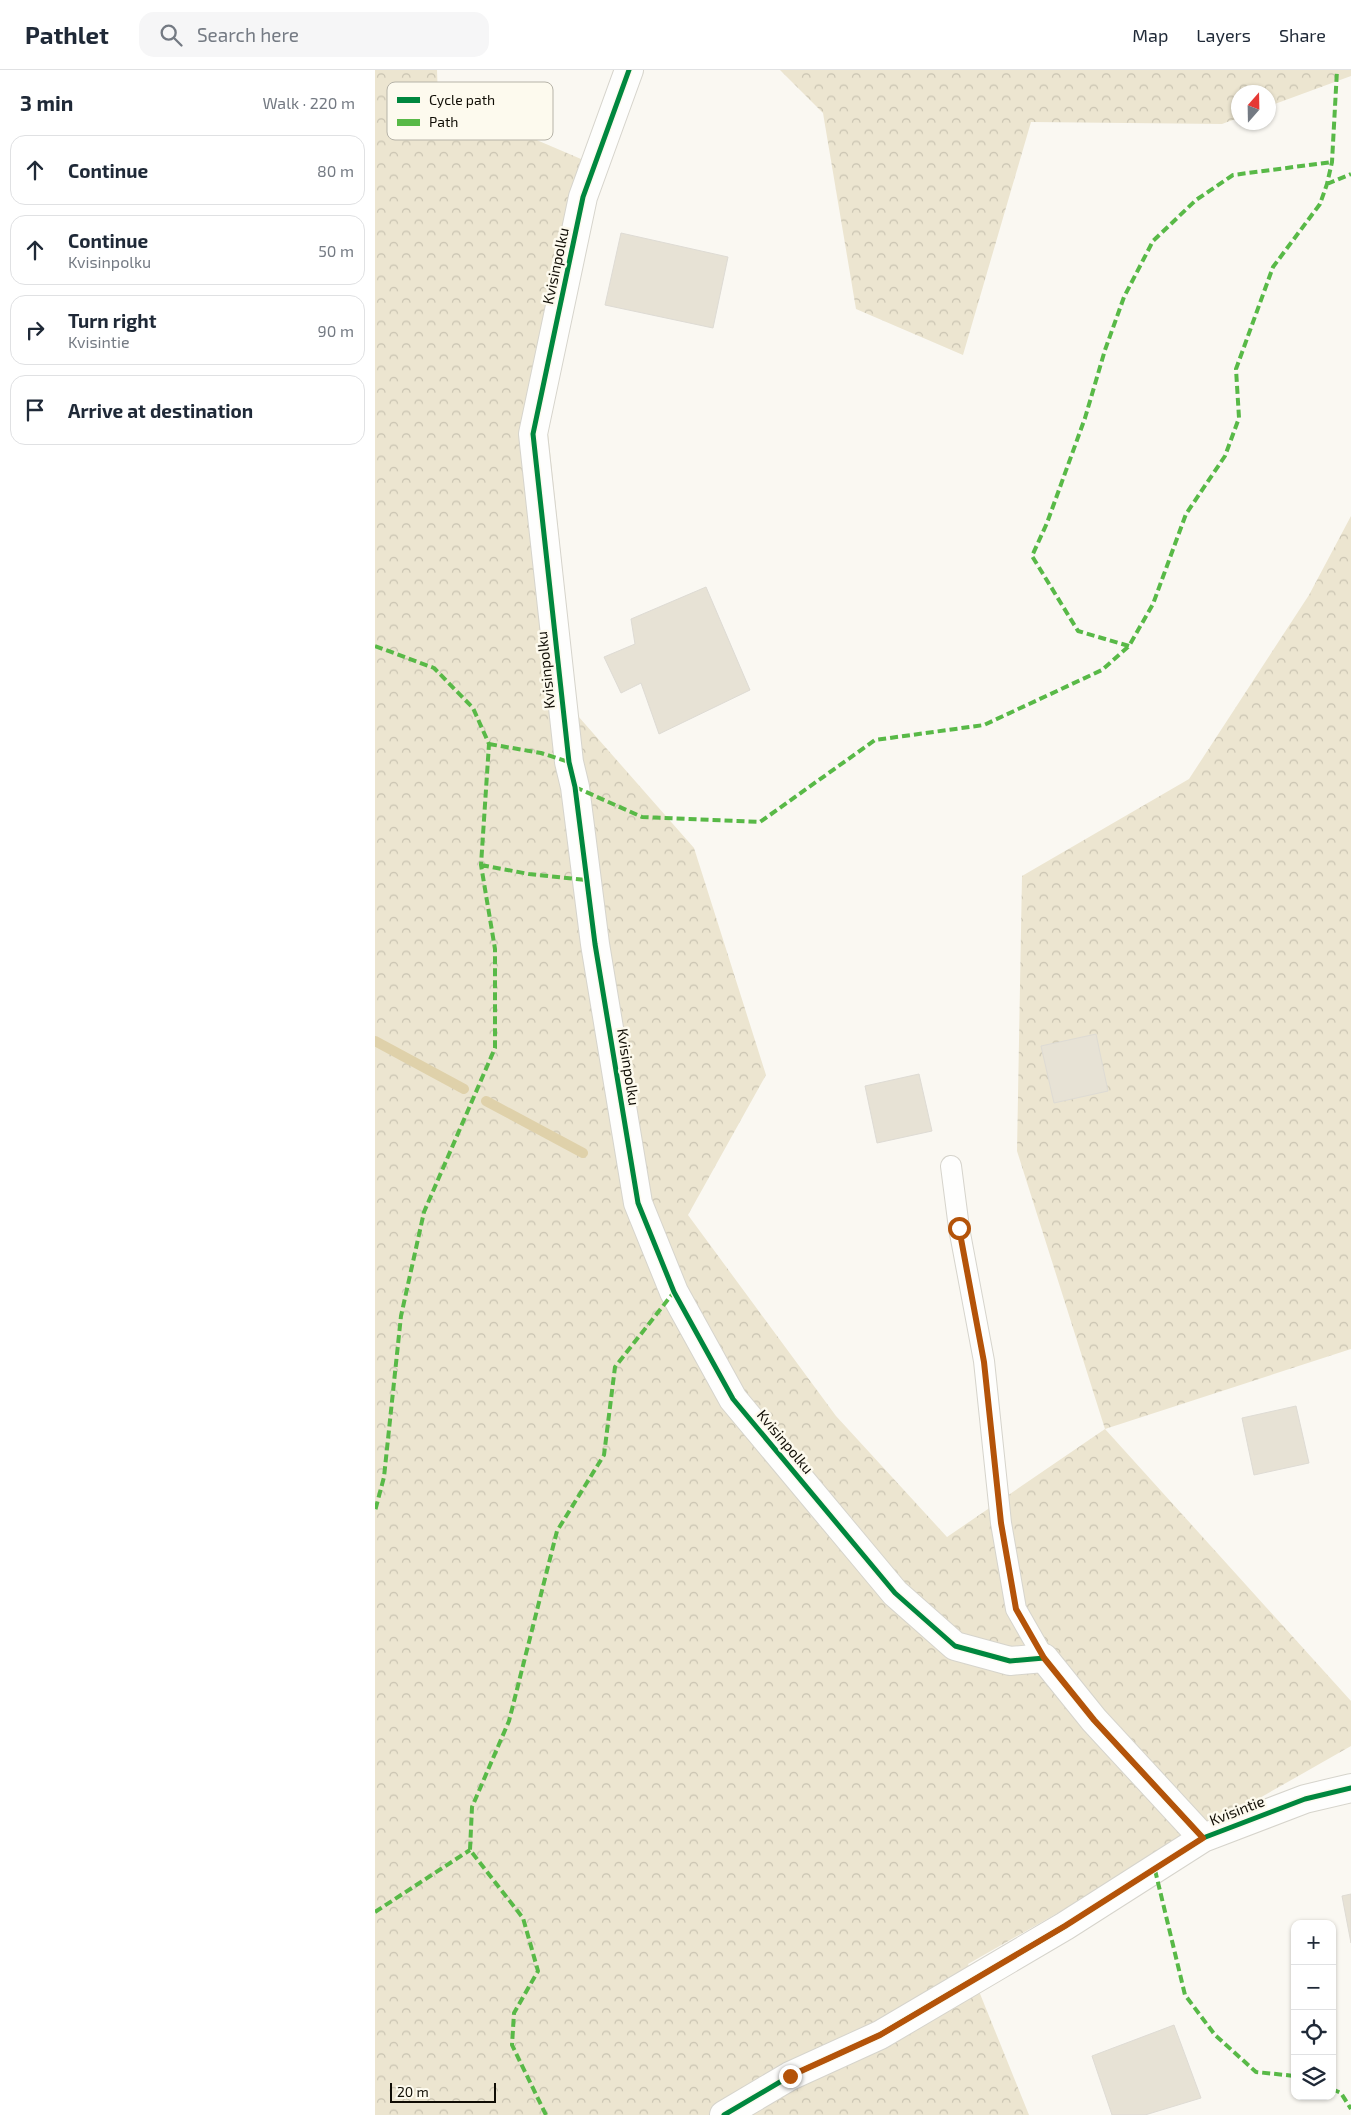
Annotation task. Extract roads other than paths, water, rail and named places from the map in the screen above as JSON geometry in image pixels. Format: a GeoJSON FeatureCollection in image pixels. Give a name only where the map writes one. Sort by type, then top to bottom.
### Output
{"type":"FeatureCollection","features":[{"type":"Feature","properties":{"kind":"street","name":"Kvisinpolku"},"geometry":{"type":"LineString","coordinates":[[629,70],[583,197],[533,434],[569,762],[575,787],[595,944],[638,1203],[673,1292],[733,1399],[895,1594],[955,1646],[1010,1662],[1044,1658]]}},
{"type":"Feature","properties":{"kind":"street"},"geometry":{"type":"LineString","coordinates":[[1044,1658],[1094,1720],[1203,1838]]}},
{"type":"Feature","properties":{"kind":"street","name":"Kvisintie"},"geometry":{"type":"LineString","coordinates":[[724,2115],[790,2076],[880,2035],[1065,1926],[1203,1838],[1305,1799],[1351,1788]]}},
{"type":"Feature","properties":{"kind":"lane"},"geometry":{"type":"LineString","coordinates":[[951,1166],[959,1228],[984,1362],[1001,1523],[1016,1609],[1044,1658]]}},
{"type":"Feature","properties":{"kind":"waterway"},"geometry":{"type":"LineString","coordinates":[[375,1041],[464,1089]]}},
{"type":"Feature","properties":{"kind":"waterway"},"geometry":{"type":"LineString","coordinates":[[486,1101],[583,1153]]}}]}
